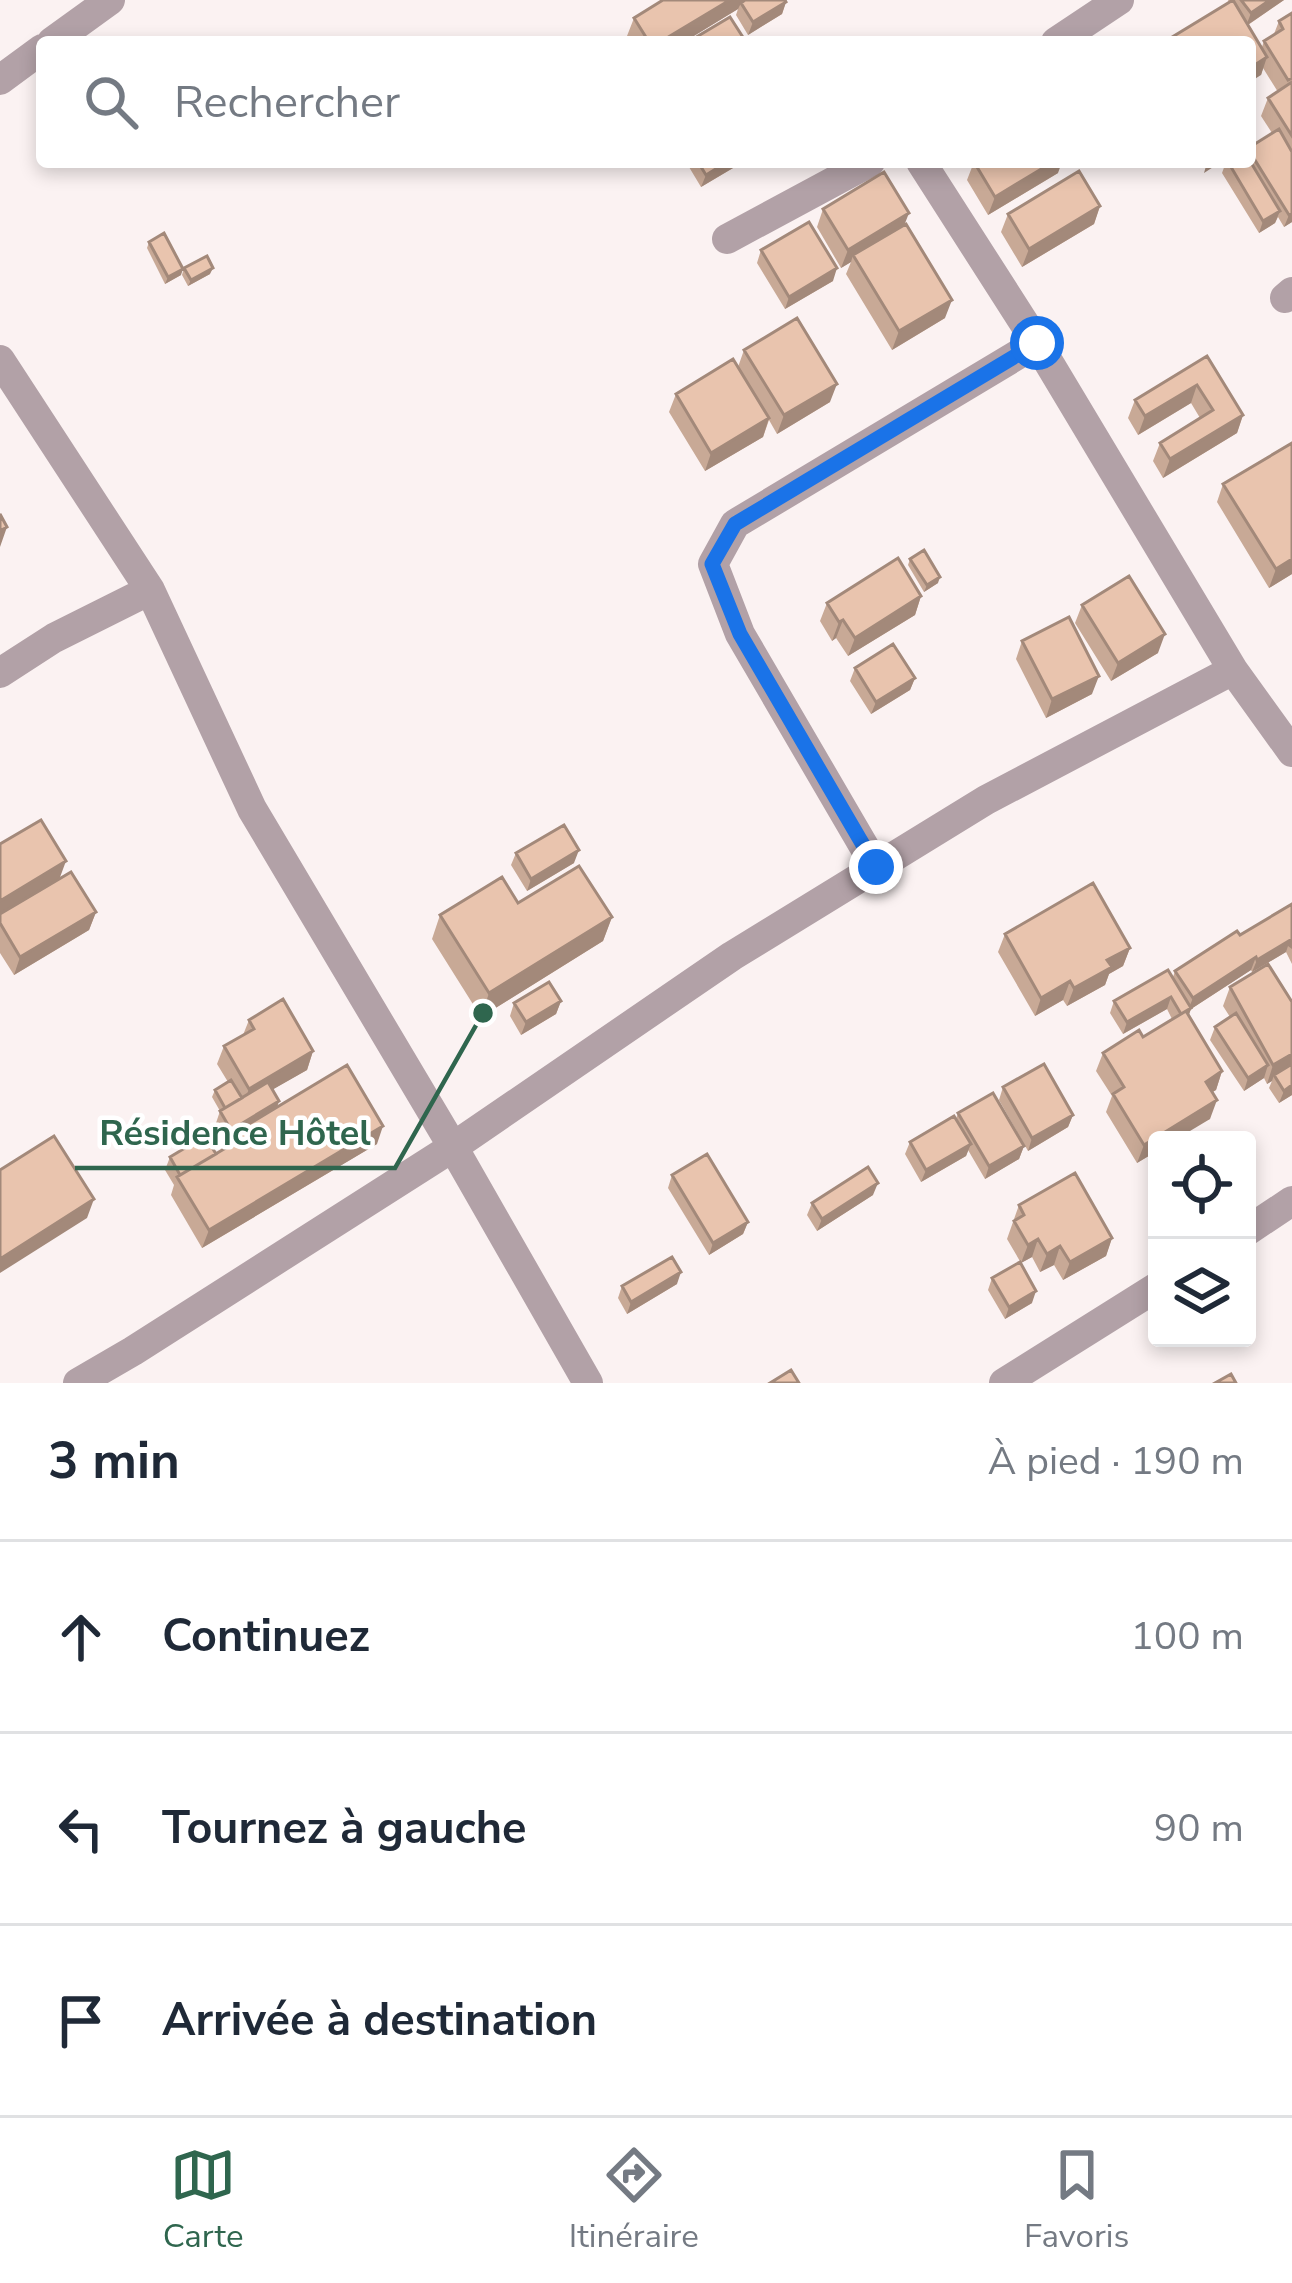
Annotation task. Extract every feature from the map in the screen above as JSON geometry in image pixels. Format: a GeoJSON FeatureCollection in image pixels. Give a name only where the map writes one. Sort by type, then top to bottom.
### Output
{"type":"FeatureCollection","features":[{"type":"Feature","properties":{"kind":"street"},"geometry":{"type":"LineString","coordinates":[[60,36],[110,0]]}},
{"type":"Feature","properties":{"kind":"street"},"geometry":{"type":"LineString","coordinates":[[1065,36],[1119,0]]}},
{"type":"Feature","properties":{"kind":"street"},"geometry":{"type":"LineString","coordinates":[[0,80],[36,53]]}},
{"type":"Feature","properties":{"kind":"street"},"geometry":{"type":"LineString","coordinates":[[727,239],[859,168]]}},
{"type":"Feature","properties":{"kind":"street"},"geometry":{"type":"LineString","coordinates":[[925,168],[1037,343],[1233,670],[1292,752]]}},
{"type":"Feature","properties":{"kind":"street"},"geometry":{"type":"LineString","coordinates":[[876,867],[740,634],[712,564],[735,524],[1037,343]]}},
{"type":"Feature","properties":{"kind":"street"},"geometry":{"type":"LineString","coordinates":[[0,360],[150,590],[253,809],[588,1383]]}},
{"type":"Feature","properties":{"kind":"street"},"geometry":{"type":"LineString","coordinates":[[0,673],[54,638],[150,590]]}},
{"type":"Feature","properties":{"kind":"street"},"geometry":{"type":"LineString","coordinates":[[78,1383],[453,1147],[731,956],[986,800],[1233,670]]}},
{"type":"Feature","properties":{"kind":"street"},"geometry":{"type":"LineString","coordinates":[[1256,1225],[1292,1201]]}},
{"type":"Feature","properties":{"kind":"street"},"geometry":{"type":"LineString","coordinates":[[1004,1383],[1148,1294]]}},
{"type":"Feature","properties":{"kind":"building"},"geometry":{"type":"Polygon","coordinates":[[[663,0],[730,0],[670,36],[645,36],[634,18],[663,0]]]}},
{"type":"Feature","properties":{"kind":"building"},"geometry":{"type":"Polygon","coordinates":[[[1233,0],[1254,36],[1174,36],[1233,0]]]}},
{"type":"Feature","properties":{"kind":"building"},"geometry":{"type":"Polygon","coordinates":[[[1241,0],[1270,0],[1251,13],[1241,0]]]}},
{"type":"Feature","properties":{"kind":"building"},"geometry":{"type":"Polygon","coordinates":[[[786,2],[753,22],[741,3],[786,2]]]}},
{"type":"Feature","properties":{"kind":"building"},"geometry":{"type":"Polygon","coordinates":[[[1292,13],[1292,78],[1288,80],[1264,41],[1283,29],[1279,21],[1292,13]]]}},
{"type":"Feature","properties":{"kind":"building"},"geometry":{"type":"Polygon","coordinates":[[[730,17],[742,36],[698,36],[730,17]]]}},
{"type":"Feature","properties":{"kind":"building"},"geometry":{"type":"Polygon","coordinates":[[[1256,39],[1267,57],[1256,64],[1256,39]]]}},
{"type":"Feature","properties":{"kind":"building"},"geometry":{"type":"Polygon","coordinates":[[[1292,82],[1292,136],[1268,98],[1292,82]]]}},
{"type":"Feature","properties":{"kind":"building"},"geometry":{"type":"Polygon","coordinates":[[[1279,129],[1292,152],[1289,215],[1256,162],[1256,143],[1279,129]]]}},
{"type":"Feature","properties":{"kind":"building"},"geometry":{"type":"Polygon","coordinates":[[[978,168],[1043,168],[995,197],[978,168]]]}},
{"type":"Feature","properties":{"kind":"building"},"geometry":{"type":"Polygon","coordinates":[[[1232,168],[1254,168],[1280,211],[1263,221],[1232,168]]]}},
{"type":"Feature","properties":{"kind":"building"},"geometry":{"type":"Polygon","coordinates":[[[1079,171],[1100,206],[1029,249],[1008,214],[1079,171]]]}},
{"type":"Feature","properties":{"kind":"building"},"geometry":{"type":"Polygon","coordinates":[[[884,172],[909,213],[848,250],[823,209],[884,172]]]}},
{"type":"Feature","properties":{"kind":"building"},"geometry":{"type":"Polygon","coordinates":[[[809,222],[837,268],[789,297],[761,250],[809,222]]]}},
{"type":"Feature","properties":{"kind":"building"},"geometry":{"type":"Polygon","coordinates":[[[906,224],[952,300],[899,331],[853,255],[906,224]]]}},
{"type":"Feature","properties":{"kind":"building"},"geometry":{"type":"Polygon","coordinates":[[[164,233],[183,269],[168,277],[149,242],[164,233]]]}},
{"type":"Feature","properties":{"kind":"building"},"geometry":{"type":"Polygon","coordinates":[[[207,256],[213,268],[191,280],[184,268],[207,256]]]}},
{"type":"Feature","properties":{"kind":"building"},"geometry":{"type":"Polygon","coordinates":[[[797,318],[837,384],[784,415],[744,350],[797,318]]]}},
{"type":"Feature","properties":{"kind":"building"},"geometry":{"type":"Polygon","coordinates":[[[1207,356],[1243,415],[1170,459],[1160,443],[1213,410],[1197,385],[1145,416],[1135,400],[1207,356]]]}},
{"type":"Feature","properties":{"kind":"building"},"geometry":{"type":"Polygon","coordinates":[[[733,359],[769,418],[711,453],[676,394],[733,359]]]}},
{"type":"Feature","properties":{"kind":"building"},"geometry":{"type":"Polygon","coordinates":[[[1292,443],[1292,559],[1276,569],[1223,484],[1292,443]]]}},
{"type":"Feature","properties":{"kind":"building"},"geometry":{"type":"Polygon","coordinates":[[[924,550],[940,577],[927,585],[910,559],[924,550]]]}},
{"type":"Feature","properties":{"kind":"building"},"geometry":{"type":"Polygon","coordinates":[[[898,558],[921,596],[855,638],[827,603],[898,558]]]}},
{"type":"Feature","properties":{"kind":"building"},"geometry":{"type":"Polygon","coordinates":[[[1129,576],[1165,634],[1118,663],[1082,605],[1129,576]]]}},
{"type":"Feature","properties":{"kind":"building"},"geometry":{"type":"Polygon","coordinates":[[[1069,617],[1099,676],[1052,699],[1022,641],[1069,617]]]}},
{"type":"Feature","properties":{"kind":"building"},"geometry":{"type":"Polygon","coordinates":[[[893,644],[915,678],[876,702],[855,668],[893,644]]]}},
{"type":"Feature","properties":{"kind":"building"},"geometry":{"type":"Polygon","coordinates":[[[41,820],[66,861],[0,901],[0,844],[41,820]]]}},
{"type":"Feature","properties":{"kind":"building"},"geometry":{"type":"Polygon","coordinates":[[[564,825],[579,850],[531,879],[516,853],[564,825]]]}},
{"type":"Feature","properties":{"kind":"building"},"geometry":{"type":"Polygon","coordinates":[[[579,866],[612,917],[489,993],[440,915],[502,877],[518,903],[579,866]]]}},
{"type":"Feature","properties":{"kind":"building"},"geometry":{"type":"Polygon","coordinates":[[[71,872],[96,912],[20,957],[0,923],[0,914],[71,872]]]}},
{"type":"Feature","properties":{"kind":"building"},"geometry":{"type":"Polygon","coordinates":[[[1093,883],[1130,948],[1107,960],[1112,967],[1074,988],[1070,981],[1041,998],[1005,934],[1093,883]]]}},
{"type":"Feature","properties":{"kind":"building"},"geometry":{"type":"Polygon","coordinates":[[[1292,904],[1292,939],[1193,998],[1175,971],[1237,931],[1240,935],[1292,904]]]}},
{"type":"Feature","properties":{"kind":"building"},"geometry":{"type":"Polygon","coordinates":[[[1268,964],[1292,1002],[1292,1054],[1273,1065],[1230,987],[1268,964]]]}},
{"type":"Feature","properties":{"kind":"building"},"geometry":{"type":"Polygon","coordinates":[[[1168,970],[1191,1008],[1181,1014],[1171,997],[1127,1022],[1114,1001],[1168,970]]]}},
{"type":"Feature","properties":{"kind":"building"},"geometry":{"type":"Polygon","coordinates":[[[549,982],[561,1001],[526,1022],[514,1003],[549,982]]]}},
{"type":"Feature","properties":{"kind":"building"},"geometry":{"type":"Polygon","coordinates":[[[283,999],[313,1051],[249,1089],[224,1046],[254,1029],[249,1020],[283,999]]]}},
{"type":"Feature","properties":{"kind":"building"},"geometry":{"type":"Polygon","coordinates":[[[1186,1011],[1222,1071],[1206,1082],[1217,1100],[1167,1131],[1148,1131],[1144,1145],[1113,1094],[1124,1087],[1103,1053],[1139,1030],[1143,1037],[1186,1011]]]}},
{"type":"Feature","properties":{"kind":"building"},"geometry":{"type":"Polygon","coordinates":[[[1236,1013],[1268,1065],[1248,1078],[1215,1027],[1236,1013]]]}},
{"type":"Feature","properties":{"kind":"building"},"geometry":{"type":"Polygon","coordinates":[[[1044,1064],[1073,1115],[1032,1138],[1003,1087],[1044,1064]]]}},
{"type":"Feature","properties":{"kind":"building"},"geometry":{"type":"Polygon","coordinates":[[[1292,1064],[1292,1085],[1284,1091],[1274,1075],[1292,1064]]]}},
{"type":"Feature","properties":{"kind":"building"},"geometry":{"type":"Polygon","coordinates":[[[347,1065],[383,1126],[209,1230],[177,1177],[239,1140],[234,1133],[347,1065]]]}},
{"type":"Feature","properties":{"kind":"building"},"geometry":{"type":"Polygon","coordinates":[[[231,1080],[242,1098],[225,1108],[215,1090],[231,1080]]]}},
{"type":"Feature","properties":{"kind":"building"},"geometry":{"type":"Polygon","coordinates":[[[268,1082],[279,1101],[231,1130],[220,1111],[268,1082]]]}},
{"type":"Feature","properties":{"kind":"building"},"geometry":{"type":"Polygon","coordinates":[[[993,1093],[1024,1146],[989,1166],[958,1113],[993,1093]]]}},
{"type":"Feature","properties":{"kind":"building"},"geometry":{"type":"Polygon","coordinates":[[[954,1116],[971,1144],[926,1170],[910,1142],[954,1116]]]}},
{"type":"Feature","properties":{"kind":"building"},"geometry":{"type":"Polygon","coordinates":[[[54,1136],[94,1199],[0,1259],[0,1170],[54,1136]]]}},
{"type":"Feature","properties":{"kind":"building"},"geometry":{"type":"Polygon","coordinates":[[[205,1136],[216,1154],[180,1175],[170,1157],[205,1136]]]}},
{"type":"Feature","properties":{"kind":"building"},"geometry":{"type":"Polygon","coordinates":[[[707,1154],[748,1222],[713,1243],[672,1175],[707,1154]]]}},
{"type":"Feature","properties":{"kind":"building"},"geometry":{"type":"Polygon","coordinates":[[[868,1167],[878,1183],[822,1219],[812,1203],[868,1167]]]}},
{"type":"Feature","properties":{"kind":"building"},"geometry":{"type":"Polygon","coordinates":[[[1075,1173],[1112,1238],[1070,1262],[1060,1246],[1047,1254],[1038,1239],[1028,1245],[1014,1221],[1024,1215],[1019,1205],[1075,1173]]]}},
{"type":"Feature","properties":{"kind":"building"},"geometry":{"type":"Polygon","coordinates":[[[672,1257],[681,1272],[631,1302],[622,1286],[672,1257]]]}},
{"type":"Feature","properties":{"kind":"building"},"geometry":{"type":"Polygon","coordinates":[[[1020,1262],[1036,1291],[1009,1307],[992,1278],[1020,1262]]]}},
{"type":"Feature","properties":{"kind":"building"},"geometry":{"type":"Polygon","coordinates":[[[791,1370],[799,1383],[770,1383],[791,1370]]]}},
{"type":"Feature","properties":{"kind":"building"},"geometry":{"type":"Polygon","coordinates":[[[1231,1374],[1236,1383],[1215,1383],[1231,1374]]]}},
{"type":"Feature","properties":{"kind":"place","name":"Résidence Hôtel"},"geometry":{"type":"Point","coordinates":[483,1013]}},
{"type":"Feature","properties":{"kind":"route"},"geometry":{"type":"LineString","coordinates":[[876,867],[740,634],[712,564],[735,524],[1037,343]]}}]}
